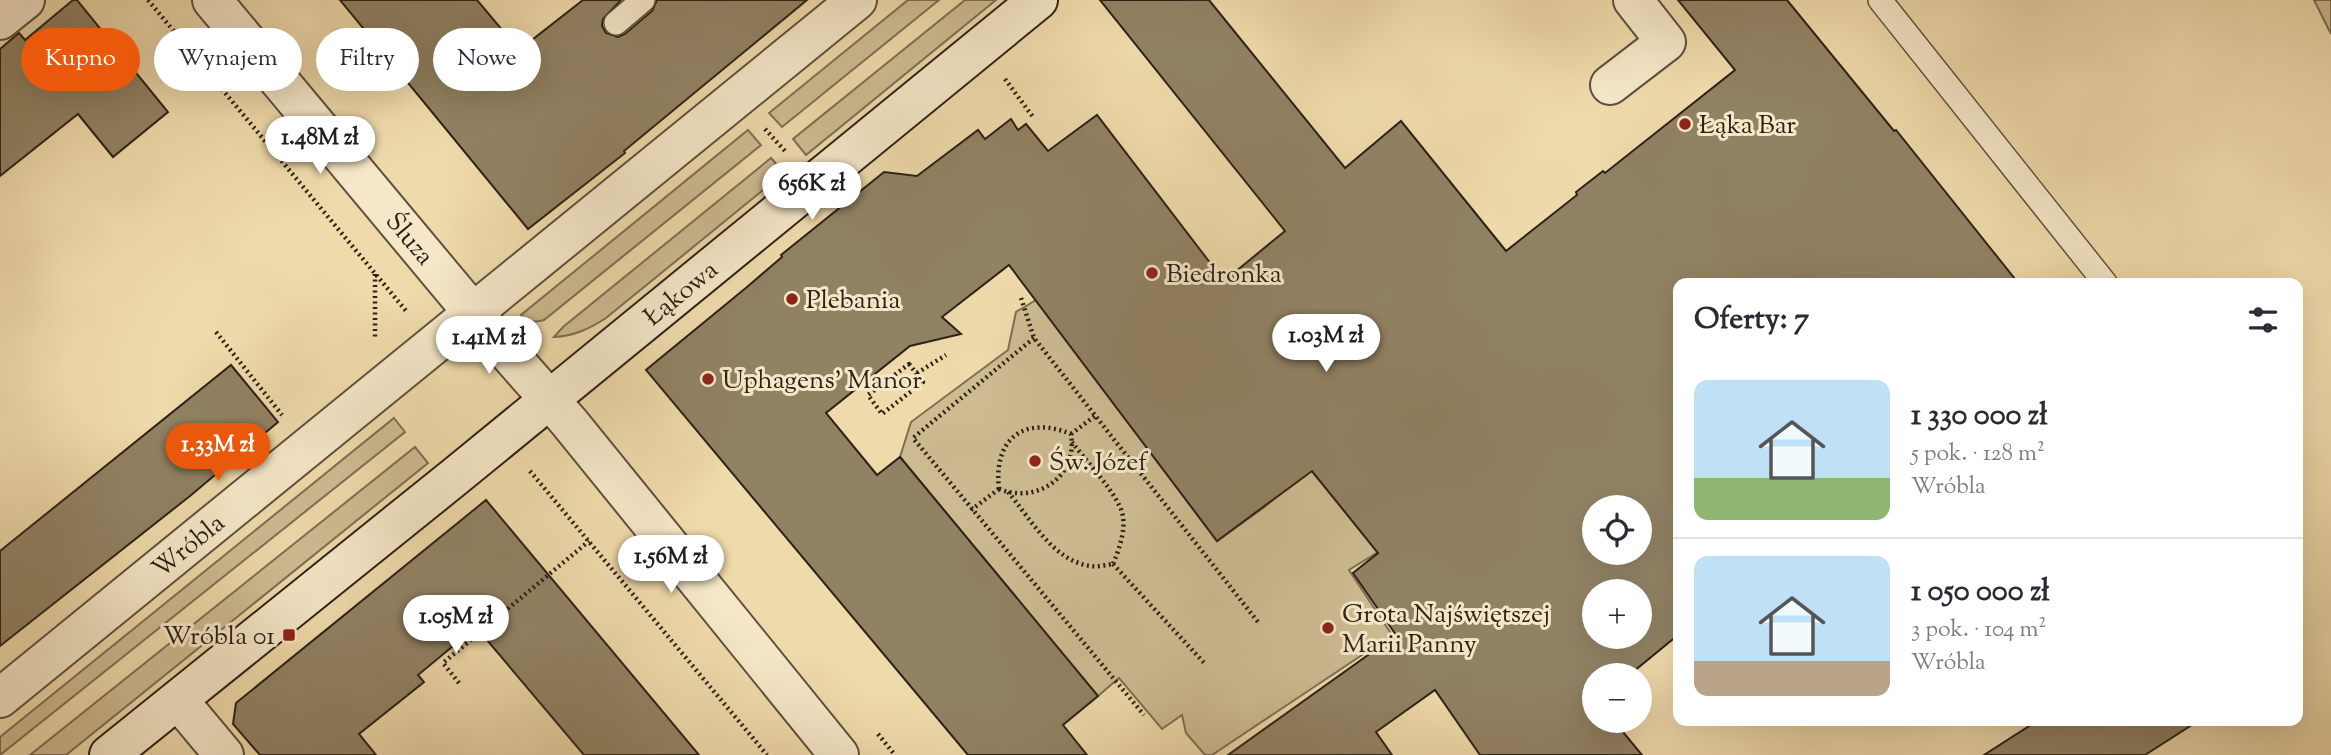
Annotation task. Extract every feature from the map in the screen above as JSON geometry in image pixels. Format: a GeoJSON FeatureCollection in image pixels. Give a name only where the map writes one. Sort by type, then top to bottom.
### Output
{"type":"FeatureCollection","features":[{"type":"Feature","properties":{"kind":"street"},"geometry":{"type":"LineString","coordinates":[[0,20],[25,0]]}},
{"type":"Feature","properties":{"kind":"street","name":"Śluza"},"geometry":{"type":"LineString","coordinates":[[212,0],[474,314],[549,398],[839,755]]}},
{"type":"Feature","properties":{"kind":"street"},"geometry":{"type":"LineString","coordinates":[[474,314],[858,0]]}},
{"type":"Feature","properties":{"kind":"street","name":"Łąkowa"},"geometry":{"type":"LineString","coordinates":[[549,398],[1038,0]]}},
{"type":"Feature","properties":{"kind":"street"},"geometry":{"type":"LineString","coordinates":[[1610,85],[1666,42],[1633,0]]}},
{"type":"Feature","properties":{"kind":"street","name":"Wróbla"},"geometry":{"type":"LineString","coordinates":[[0,698],[474,314]]}},
{"type":"Feature","properties":{"kind":"street"},"geometry":{"type":"LineString","coordinates":[[108,755],[549,398]]}},
{"type":"Feature","properties":{"kind":"street"},"geometry":{"type":"LineString","coordinates":[[178,700],[224,755]]}},
{"type":"Feature","properties":{"kind":"lane"},"geometry":{"type":"LineString","coordinates":[[616,23],[643,0]]}},
{"type":"Feature","properties":{"kind":"lane"},"geometry":{"type":"LineString","coordinates":[[1880,0],[2101,278]]}},
{"type":"Feature","properties":{"kind":"path"},"geometry":{"type":"LineString","coordinates":[[148,0],[408,313]]}},
{"type":"Feature","properties":{"kind":"path"},"geometry":{"type":"LineString","coordinates":[[998,70],[1033,117]]}},
{"type":"Feature","properties":{"kind":"path"},"geometry":{"type":"LineString","coordinates":[[739,97],[812,184]]}},
{"type":"Feature","properties":{"kind":"path"},"geometry":{"type":"LineString","coordinates":[[375,273],[375,346]]}},
{"type":"Feature","properties":{"kind":"path"},"geometry":{"type":"LineString","coordinates":[[1021,298],[1034,338],[1258,622]]}},
{"type":"Feature","properties":{"kind":"path"},"geometry":{"type":"LineString","coordinates":[[216,332],[284,418]]}},
{"type":"Feature","properties":{"kind":"path"},"geometry":{"type":"LineString","coordinates":[[1034,338],[913,438],[1144,715]]}},
{"type":"Feature","properties":{"kind":"path"},"geometry":{"type":"LineString","coordinates":[[916,373],[946,355]]}},
{"type":"Feature","properties":{"kind":"path"},"geometry":{"type":"LineString","coordinates":[[909,364],[916,373],[923,382],[882,414],[868,395],[909,364]]}},
{"type":"Feature","properties":{"kind":"path"},"geometry":{"type":"LineString","coordinates":[[1071,434],[1094,416]]}},
{"type":"Feature","properties":{"kind":"path"},"geometry":{"type":"LineString","coordinates":[[999,489],[996,468],[1002,450],[1016,435],[1034,426],[1054,427],[1071,434]]}},
{"type":"Feature","properties":{"kind":"path"},"geometry":{"type":"LineString","coordinates":[[999,489],[1024,495],[1039,492],[1053,484],[1064,472],[1071,458],[1071,434]]}},
{"type":"Feature","properties":{"kind":"path"},"geometry":{"type":"LineString","coordinates":[[1072,443],[1121,506],[1123,526],[1120,547],[1113,564]]}},
{"type":"Feature","properties":{"kind":"path"},"geometry":{"type":"LineString","coordinates":[[523,462],[767,755]]}},
{"type":"Feature","properties":{"kind":"path"},"geometry":{"type":"LineString","coordinates":[[971,510],[999,489]]}},
{"type":"Feature","properties":{"kind":"path"},"geometry":{"type":"LineString","coordinates":[[1008,492],[1053,547],[1070,560],[1091,567],[1113,564]]}},
{"type":"Feature","properties":{"kind":"path"},"geometry":{"type":"LineString","coordinates":[[459,682],[443,663],[589,541]]}},
{"type":"Feature","properties":{"kind":"path"},"geometry":{"type":"LineString","coordinates":[[1113,564],[1206,665]]}},
{"type":"Feature","properties":{"kind":"shaded area"},"geometry":{"type":"Polygon","coordinates":[[[908,0],[939,0],[782,127],[769,113],[908,0]]]}},
{"type":"Feature","properties":{"kind":"shaded area"},"geometry":{"type":"Polygon","coordinates":[[[965,0],[996,0],[806,155],[793,139],[965,0]]]}},
{"type":"Feature","properties":{"kind":"shaded area"},"geometry":{"type":"Polygon","coordinates":[[[2314,0],[2331,0],[2331,34],[2314,0]]]}},
{"type":"Feature","properties":{"kind":"shaded area"},"geometry":{"type":"Polygon","coordinates":[[[748,130],[761,145],[544,320],[531,321],[521,315],[748,130]]]}},
{"type":"Feature","properties":{"kind":"shaded area"},"geometry":{"type":"Polygon","coordinates":[[[771,158],[784,173],[606,318],[581,331],[554,337],[563,327],[771,158]]]}},
{"type":"Feature","properties":{"kind":"shaded area"},"geometry":{"type":"Polygon","coordinates":[[[1036,300],[1217,541],[1310,469],[1378,552],[1349,570],[1392,635],[1212,755],[1205,755],[1186,733],[1182,715],[1162,729],[1119,678],[1098,696],[900,457],[911,422],[1008,350],[1016,312],[1036,300]]]}},
{"type":"Feature","properties":{"kind":"shaded area"},"geometry":{"type":"Polygon","coordinates":[[[394,418],[405,432],[0,755],[0,737],[394,418]]]}},
{"type":"Feature","properties":{"kind":"shaded area"},"geometry":{"type":"Polygon","coordinates":[[[415,447],[428,463],[66,755],[30,755],[415,447]]]}},
{"type":"Feature","properties":{"kind":"building"},"geometry":{"type":"Polygon","coordinates":[[[73,0],[77,0],[100,28],[39,28],[73,0]]]}},
{"type":"Feature","properties":{"kind":"building"},"geometry":{"type":"Polygon","coordinates":[[[340,0],[477,0],[501,28],[433,28],[433,91],[541,91],[541,33],[583,0],[621,0],[603,19],[602,26],[606,33],[618,37],[652,11],[657,0],[807,0],[624,151],[625,153],[528,229],[415,91],[419,91],[419,28],[363,28],[340,0]]]}},
{"type":"Feature","properties":{"kind":"building"},"geometry":{"type":"Polygon","coordinates":[[[1100,0],[1209,0],[1345,168],[1401,121],[1506,251],[1577,195],[1576,192],[1603,171],[1605,173],[1735,70],[1678,0],[1787,0],[1894,131],[1896,130],[2014,278],[1673,278],[1673,639],[1644,663],[1582,663],[1582,733],[1624,733],[1642,755],[1480,755],[1435,690],[1376,732],[1392,755],[1228,755],[1396,635],[1353,573],[1378,553],[1312,471],[1217,541],[1009,265],[942,317],[961,334],[910,346],[826,413],[877,475],[900,457],[1098,696],[1063,725],[1087,755],[968,755],[646,370],[884,172],[917,176],[978,130],[985,139],[1011,119],[1018,130],[1026,124],[1048,151],[1097,115],[1224,281],[1285,231],[1100,0]]]}},
{"type":"Feature","properties":{"kind":"building"},"geometry":{"type":"Polygon","coordinates":[[[19,33],[21,91],[140,91],[140,78],[168,112],[113,157],[78,114],[0,176],[0,49],[19,33]]]}},
{"type":"Feature","properties":{"kind":"building"},"geometry":{"type":"Polygon","coordinates":[[[231,365],[278,422],[190,496],[0,646],[0,551],[231,365]]]}},
{"type":"Feature","properties":{"kind":"building"},"geometry":{"type":"Polygon","coordinates":[[[486,500],[699,755],[584,755],[476,627],[418,675],[424,682],[359,734],[376,755],[260,755],[233,724],[236,703],[486,500]]]}},
{"type":"Feature","properties":{"kind":"building"},"geometry":{"type":"Polygon","coordinates":[[[2029,726],[2190,726],[2145,755],[1984,755],[2029,726]]]}},
{"type":"Feature","properties":{"kind":"place","name":"Łąka Bar"},"geometry":{"type":"Point","coordinates":[1685,124]}},
{"type":"Feature","properties":{"kind":"place","name":"Biedronka"},"geometry":{"type":"Point","coordinates":[1152,273]}},
{"type":"Feature","properties":{"kind":"place","name":"Plebania"},"geometry":{"type":"Point","coordinates":[792,299]}},
{"type":"Feature","properties":{"kind":"place","name":"Uphagens' Manor"},"geometry":{"type":"Point","coordinates":[708,379]}},
{"type":"Feature","properties":{"kind":"place","name":"Św. Józef"},"geometry":{"type":"Point","coordinates":[1035,461]}},
{"type":"Feature","properties":{"kind":"place","name":"Grota Najświętszej Marii Panny"},"geometry":{"type":"Point","coordinates":[1328,628]}},
{"type":"Feature","properties":{"kind":"place","name":"Wróbla 01"},"geometry":{"type":"Point","coordinates":[289,635]}}]}
